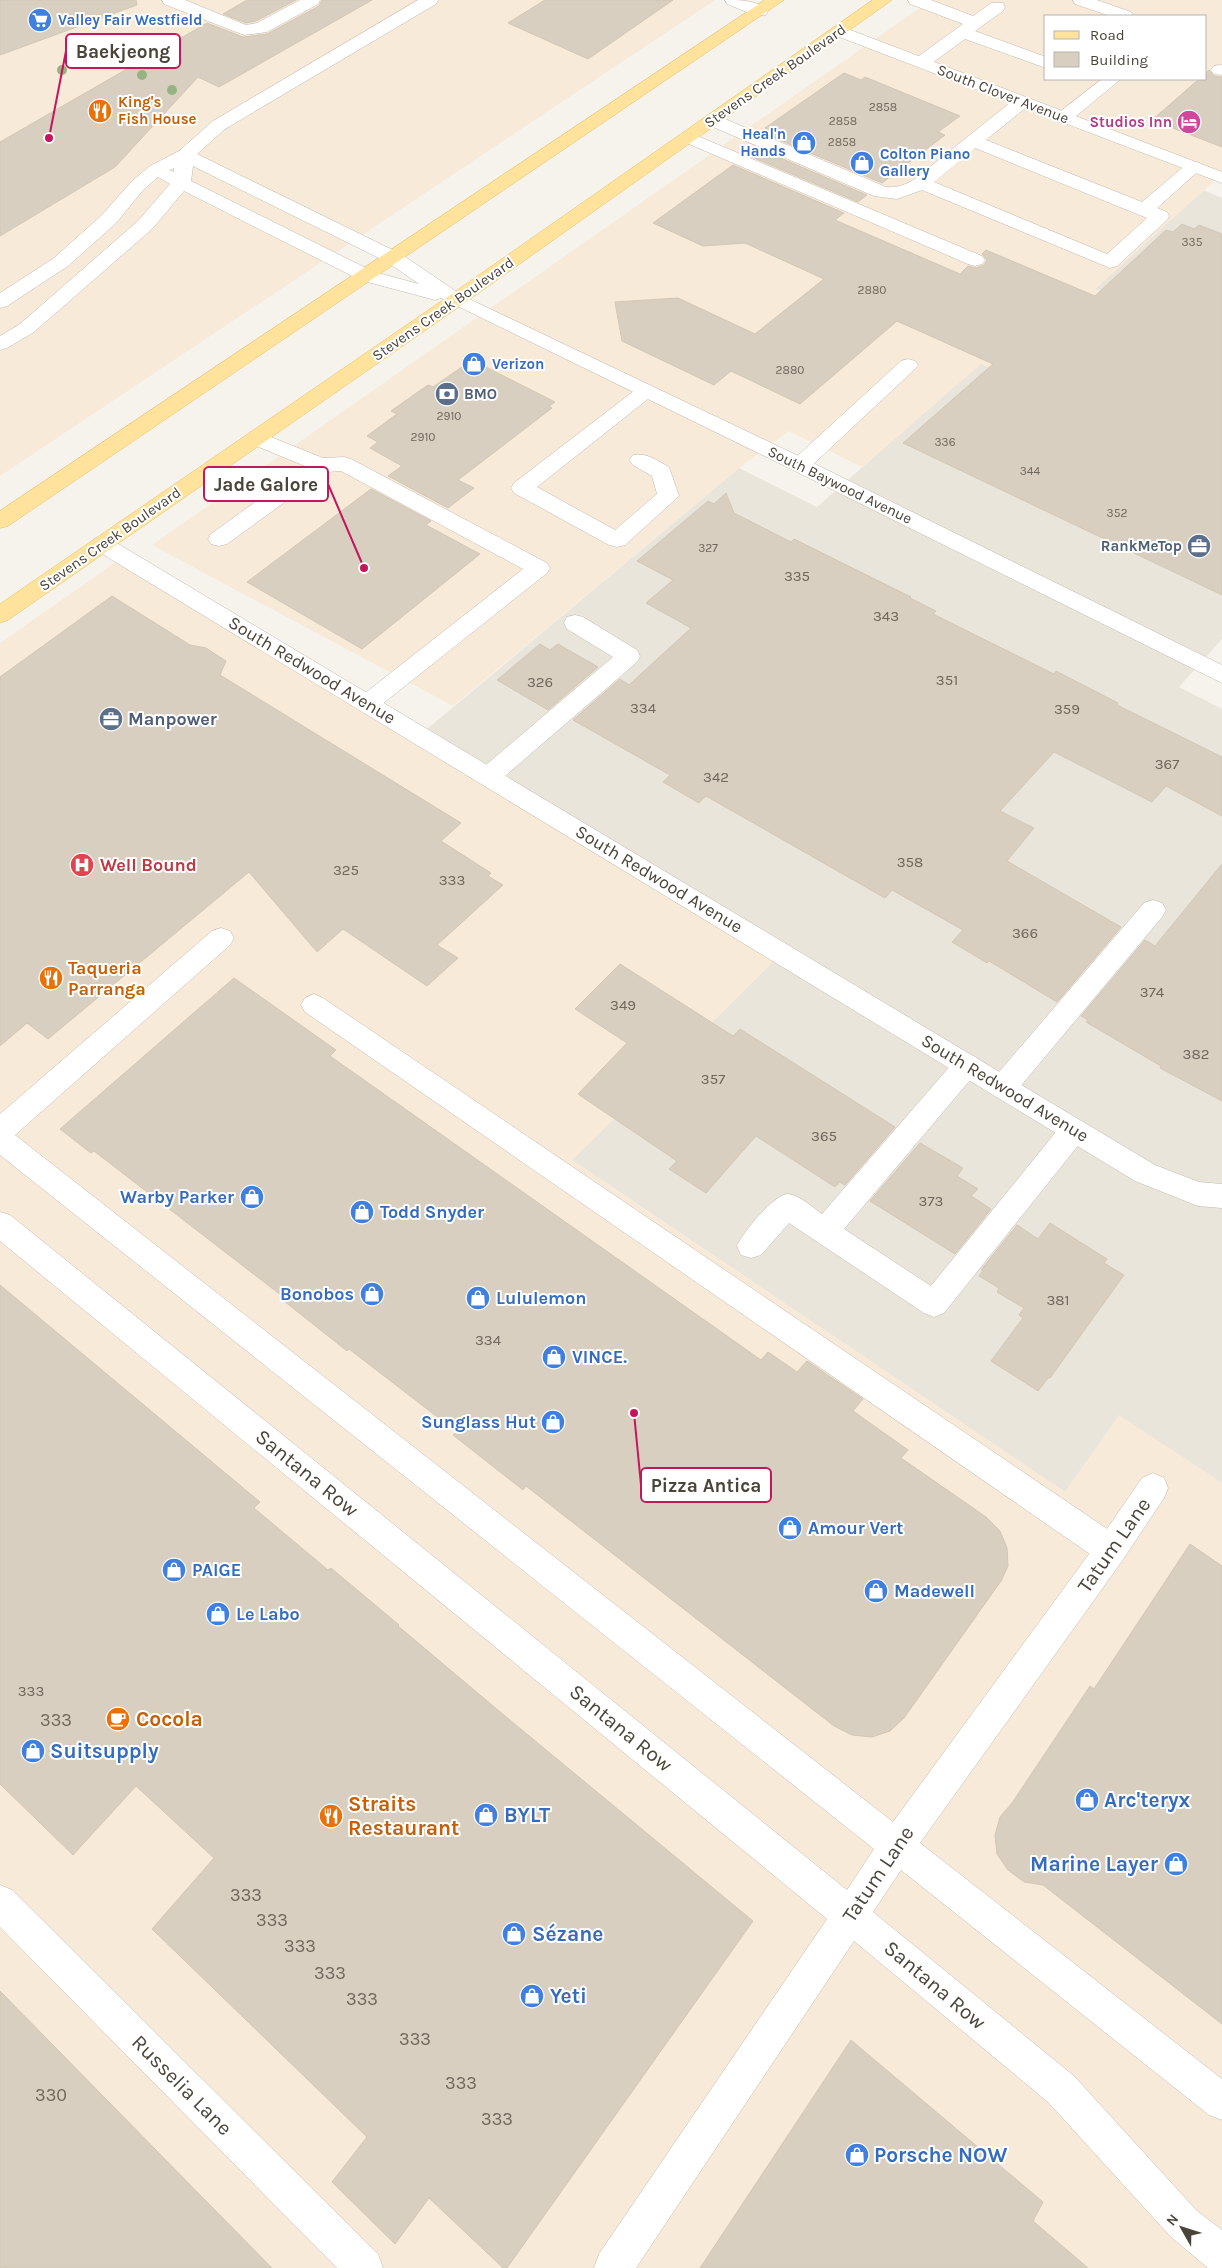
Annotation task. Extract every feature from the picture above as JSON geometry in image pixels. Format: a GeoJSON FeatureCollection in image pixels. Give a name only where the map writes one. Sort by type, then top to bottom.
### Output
{"type":"FeatureCollection","features":[{"type":"Feature","properties":{"kind":"main road"},"geometry":{"type":"LineString","coordinates":[[0,521],[776,0]]}},
{"type":"Feature","properties":{"kind":"main road","name":"Stevens Creek Boulevard"},"geometry":{"type":"LineString","coordinates":[[0,615],[456,300],[884,0]]}},
{"type":"Feature","properties":{"kind":"street"},"geometry":{"type":"LineString","coordinates":[[170,0],[244,30],[261,28],[312,0]]}},
{"type":"Feature","properties":{"kind":"street"},"geometry":{"type":"LineString","coordinates":[[0,302],[61,262],[109,219],[138,185],[156,170],[185,155],[219,125],[430,0]]}},
{"type":"Feature","properties":{"kind":"street"},"geometry":{"type":"LineString","coordinates":[[733,0],[760,11]]}},
{"type":"Feature","properties":{"kind":"street"},"geometry":{"type":"LineString","coordinates":[[916,0],[1044,62]]}},
{"type":"Feature","properties":{"kind":"street"},"geometry":{"type":"LineString","coordinates":[[1081,0],[1122,15]]}},
{"type":"Feature","properties":{"kind":"street"},"geometry":{"type":"LineString","coordinates":[[922,62],[997,7]]}},
{"type":"Feature","properties":{"kind":"street","name":"South Clover Avenue"},"geometry":{"type":"LineString","coordinates":[[840,31],[1222,178]]}},
{"type":"Feature","properties":{"kind":"street"},"geometry":{"type":"LineString","coordinates":[[1094,80],[1108,82]]}},
{"type":"Feature","properties":{"kind":"street"},"geometry":{"type":"LineString","coordinates":[[1063,118],[1108,82]]}},
{"type":"Feature","properties":{"kind":"street"},"geometry":{"type":"LineString","coordinates":[[712,120],[889,194],[902,193],[921,183],[1022,102]]}},
{"type":"Feature","properties":{"kind":"street"},"geometry":{"type":"LineString","coordinates":[[688,137],[975,260]]}},
{"type":"Feature","properties":{"kind":"street"},"geometry":{"type":"LineString","coordinates":[[921,183],[1110,262],[1160,216],[973,141]]}},
{"type":"Feature","properties":{"kind":"street"},"geometry":{"type":"LineString","coordinates":[[0,344],[27,328],[145,225],[182,182],[185,155]]}},
{"type":"Feature","properties":{"kind":"street","name":"South Baywood Avenue"},"geometry":{"type":"LineString","coordinates":[[185,155],[394,258],[456,300],[800,465],[1222,675]]}},
{"type":"Feature","properties":{"kind":"street"},"geometry":{"type":"LineString","coordinates":[[1144,210],[1194,167]]}},
{"type":"Feature","properties":{"kind":"street","name":"South Baywood Avenue"},"geometry":{"type":"LineString","coordinates":[[156,170],[367,276],[456,300]]}},
{"type":"Feature","properties":{"kind":"street"},"geometry":{"type":"LineString","coordinates":[[800,465],[908,365]]}},
{"type":"Feature","properties":{"kind":"street"},"geometry":{"type":"LineString","coordinates":[[640,460],[662,472],[668,496],[617,540],[522,488],[646,391]]}},
{"type":"Feature","properties":{"kind":"street"},"geometry":{"type":"LineString","coordinates":[[256,438],[321,465],[344,464],[539,568],[368,703]]}},
{"type":"Feature","properties":{"kind":"street"},"geometry":{"type":"LineString","coordinates":[[219,539],[321,465]]}},
{"type":"Feature","properties":{"kind":"street","name":"South Redwood Avenue"},"geometry":{"type":"LineString","coordinates":[[102,544],[1145,1173],[1198,1194],[1222,1196]]}},
{"type":"Feature","properties":{"kind":"street"},"geometry":{"type":"LineString","coordinates":[[489,776],[629,656],[575,623]]}},
{"type":"Feature","properties":{"kind":"street"},"geometry":{"type":"LineString","coordinates":[[1003,1087],[1153,910]]}},
{"type":"Feature","properties":{"kind":"street"},"geometry":{"type":"LineString","coordinates":[[0,1131],[221,938]]}},
{"type":"Feature","properties":{"kind":"street"},"geometry":{"type":"LineString","coordinates":[[314,1006],[1111,1550]]}},
{"type":"Feature","properties":{"kind":"street"},"geometry":{"type":"LineString","coordinates":[[825,1231],[967,1065]]}},
{"type":"Feature","properties":{"kind":"street"},"geometry":{"type":"LineString","coordinates":[[751,1246],[787,1206],[934,1304],[1074,1130]]}},
{"type":"Feature","properties":{"kind":"street"},"geometry":{"type":"LineString","coordinates":[[0,1139],[1222,2102]]}},
{"type":"Feature","properties":{"kind":"street","name":"Santana Row"},"geometry":{"type":"LineString","coordinates":[[0,1224],[850,1914],[1061,2089],[1184,2224],[1222,2254]]}},
{"type":"Feature","properties":{"kind":"street","name":"Tatum Lane"},"geometry":{"type":"LineString","coordinates":[[613,2268],[896,1847],[1111,1550],[1153,1488]]}},
{"type":"Feature","properties":{"kind":"street","name":"Russelia Lane"},"geometry":{"type":"LineString","coordinates":[[0,1902],[364,2268]]}},
{"type":"Feature","properties":{"kind":"shaded area"},"geometry":{"type":"Polygon","coordinates":[[[0,0],[715,0],[0,476],[0,0]]]}},
{"type":"Feature","properties":{"kind":"shaded area"},"geometry":{"type":"Polygon","coordinates":[[[931,0],[1222,0],[1222,174],[1095,289],[1222,343],[1222,472],[981,364],[862,467],[789,431],[739,468],[453,706],[152,545],[931,0]]]}},
{"type":"Feature","properties":{"kind":"shaded area"},"geometry":{"type":"Polygon","coordinates":[[[1203,190],[1222,198],[1222,343],[1095,289],[1203,190]]]}},
{"type":"Feature","properties":{"kind":"shaded area"},"geometry":{"type":"Polygon","coordinates":[[[981,363],[1222,472],[1222,639],[1179,687],[1222,709],[1222,1483],[1119,1416],[1065,1492],[572,1160],[775,960],[414,740],[739,468],[817,507],[981,363]]]}},
{"type":"Feature","properties":{"kind":"shaded area"},"geometry":{"type":"Polygon","coordinates":[[[119,560],[775,960],[572,1160],[1065,1492],[1119,1415],[1222,1483],[1222,2268],[0,2268],[0,643],[119,560]]]}},
{"type":"Feature","properties":{"kind":"building","name":"Valley Fair Westfield"},"geometry":{"type":"Polygon","coordinates":[[[0,0],[136,0],[137,5],[0,55],[0,0]]]}},
{"type":"Feature","properties":{"kind":"building"},"geometry":{"type":"Polygon","coordinates":[[[247,0],[296,0],[256,21],[246,23],[223,14],[247,0]]]}},
{"type":"Feature","properties":{"kind":"building"},"geometry":{"type":"Polygon","coordinates":[[[322,0],[372,0],[219,87],[198,77],[115,167],[0,236],[0,142],[207,23],[243,37],[267,34],[319,6],[322,0]]]}},
{"type":"Feature","properties":{"kind":"building"},"geometry":{"type":"Polygon","coordinates":[[[545,0],[673,0],[588,59],[508,23],[545,0]]]}},
{"type":"Feature","properties":{"kind":"building","name":"Studios Inn"},"geometry":{"type":"Polygon","coordinates":[[[1209,70],[1214,76],[1222,77],[1222,147],[1152,120],[1198,80],[1207,80],[1207,72],[1209,70]]]}},
{"type":"Feature","properties":{"kind":"building"},"geometry":{"type":"Polygon","coordinates":[[[844,73],[861,80],[865,77],[960,116],[938,132],[945,135],[882,183],[765,134],[770,131],[765,128],[844,73]]]}},
{"type":"Feature","properties":{"kind":"building"},"geometry":{"type":"Polygon","coordinates":[[[757,148],[867,195],[858,202],[747,155],[757,148]]]}},
{"type":"Feature","properties":{"kind":"building"},"geometry":{"type":"Polygon","coordinates":[[[733,165],[844,213],[835,220],[960,274],[968,266],[976,268],[984,265],[987,260],[982,254],[986,250],[1095,296],[1166,230],[1173,232],[1182,224],[1194,229],[1199,225],[1222,234],[1222,595],[903,443],[993,364],[897,321],[800,404],[731,371],[714,385],[622,341],[615,302],[678,298],[755,334],[824,279],[745,243],[703,246],[653,223],[733,165]]]}},
{"type":"Feature","properties":{"kind":"building"},"geometry":{"type":"Polygon","coordinates":[[[472,360],[555,402],[549,406],[552,408],[458,480],[474,488],[448,508],[388,476],[402,466],[370,448],[378,442],[367,436],[397,414],[391,411],[428,385],[433,387],[472,360]]]}},
{"type":"Feature","properties":{"kind":"building"},"geometry":{"type":"Polygon","coordinates":[[[371,489],[431,521],[426,525],[480,554],[362,649],[247,582],[371,489]]]}},
{"type":"Feature","properties":{"kind":"building"},"geometry":{"type":"Polygon","coordinates":[[[726,493],[734,513],[791,542],[794,539],[911,597],[936,611],[933,614],[1054,674],[1056,671],[1118,703],[1117,705],[1222,757],[1222,816],[1166,786],[1152,802],[1054,752],[1000,811],[1034,828],[1007,861],[1121,927],[1057,1002],[989,961],[987,963],[952,942],[963,930],[892,890],[885,898],[706,796],[699,803],[663,782],[670,775],[573,720],[620,679],[629,685],[691,628],[646,603],[673,580],[637,561],[708,501],[714,504],[726,493]]]}},
{"type":"Feature","properties":{"kind":"building"},"geometry":{"type":"Polygon","coordinates":[[[112,596],[190,645],[206,648],[226,661],[220,675],[461,823],[441,841],[491,873],[488,876],[503,885],[437,945],[458,958],[427,986],[343,929],[317,952],[249,872],[48,1039],[27,1023],[0,1046],[0,677],[112,596]]]}},
{"type":"Feature","properties":{"kind":"building"},"geometry":{"type":"Polygon","coordinates":[[[540,644],[550,650],[558,644],[598,667],[548,710],[497,680],[540,644]]]}},
{"type":"Feature","properties":{"kind":"building"},"geometry":{"type":"Polygon","coordinates":[[[1222,864],[1222,1101],[1160,1068],[1161,1066],[1086,1022],[1088,1020],[1081,1016],[1145,940],[1155,946],[1222,864]]]}},
{"type":"Feature","properties":{"kind":"building"},"geometry":{"type":"Polygon","coordinates":[[[620,964],[733,1036],[740,1029],[895,1127],[845,1185],[840,1182],[835,1187],[756,1136],[706,1193],[669,1169],[677,1161],[578,1094],[627,1043],[575,1009],[620,964]]]}},
{"type":"Feature","properties":{"kind":"building"},"geometry":{"type":"Polygon","coordinates":[[[234,978],[336,1050],[330,1056],[761,1360],[768,1352],[797,1372],[807,1361],[863,1399],[853,1411],[908,1450],[901,1458],[986,1517],[1000,1531],[1007,1548],[1008,1566],[1001,1581],[904,1718],[890,1731],[872,1737],[852,1735],[834,1726],[526,1486],[523,1490],[453,1435],[457,1432],[349,1349],[347,1351],[284,1301],[286,1299],[94,1151],[91,1153],[60,1129],[234,978]]]}},
{"type":"Feature","properties":{"kind":"building"},"geometry":{"type":"Polygon","coordinates":[[[920,1143],[963,1168],[957,1176],[978,1189],[971,1196],[991,1209],[955,1254],[870,1201],[920,1143]]]}},
{"type":"Feature","properties":{"kind":"building"},"geometry":{"type":"Polygon","coordinates":[[[1050,1223],[1107,1259],[1104,1263],[1124,1275],[1050,1378],[1038,1391],[991,1361],[1023,1318],[1019,1315],[1024,1308],[997,1292],[999,1288],[979,1276],[983,1271],[981,1270],[1017,1225],[1038,1239],[1050,1223]]]}},
{"type":"Feature","properties":{"kind":"building"},"geometry":{"type":"Polygon","coordinates":[[[0,1285],[260,1502],[254,1508],[328,1570],[331,1568],[499,1711],[753,1921],[507,2268],[503,2268],[429,2198],[395,2244],[332,2182],[367,2137],[152,1929],[214,1858],[136,1786],[73,1855],[0,1784],[0,1285]]]}},
{"type":"Feature","properties":{"kind":"building"},"geometry":{"type":"Polygon","coordinates":[[[1190,1544],[1222,1566],[1222,2024],[1043,1885],[1024,1882],[1008,1870],[997,1854],[995,1835],[1000,1817],[1012,1803],[1090,1686],[1094,1689],[1190,1544]]]}},
{"type":"Feature","properties":{"kind":"building"},"geometry":{"type":"Polygon","coordinates":[[[0,1991],[205,2200],[272,2268],[0,2268],[0,1991]]]}},
{"type":"Feature","properties":{"kind":"building"},"geometry":{"type":"Polygon","coordinates":[[[851,2040],[1043,2202],[1033,2221],[1088,2268],[700,2268],[851,2040]]]}},
{"type":"Feature","properties":{"kind":"place","name":"Valley Fair Westfield"},"geometry":{"type":"Point","coordinates":[40,20]}},
{"type":"Feature","properties":{"kind":"place","name":"King's Fish House"},"geometry":{"type":"Point","coordinates":[100,111]}},
{"type":"Feature","properties":{"kind":"place","name":"Studios Inn"},"geometry":{"type":"Point","coordinates":[1189,122]}},
{"type":"Feature","properties":{"kind":"place","name":"Baekjeong"},"geometry":{"type":"Point","coordinates":[49,138]}},
{"type":"Feature","properties":{"kind":"place","name":"Heal'n Hands"},"geometry":{"type":"Point","coordinates":[804,143]}},
{"type":"Feature","properties":{"kind":"place","name":"Colton Piano Gallery"},"geometry":{"type":"Point","coordinates":[862,163]}},
{"type":"Feature","properties":{"kind":"place","name":"Verizon"},"geometry":{"type":"Point","coordinates":[474,364]}},
{"type":"Feature","properties":{"kind":"place","name":"BMO"},"geometry":{"type":"Point","coordinates":[447,394]}},
{"type":"Feature","properties":{"kind":"place","name":"RankMeTop"},"geometry":{"type":"Point","coordinates":[1199,546]}},
{"type":"Feature","properties":{"kind":"place","name":"Jade Galore"},"geometry":{"type":"Point","coordinates":[364,568]}},
{"type":"Feature","properties":{"kind":"place","name":"Manpower"},"geometry":{"type":"Point","coordinates":[111,719]}},
{"type":"Feature","properties":{"kind":"place","name":"Well Bound"},"geometry":{"type":"Point","coordinates":[82,865]}},
{"type":"Feature","properties":{"kind":"place","name":"Taqueria Parranga"},"geometry":{"type":"Point","coordinates":[51,978]}},
{"type":"Feature","properties":{"kind":"place","name":"Warby Parker"},"geometry":{"type":"Point","coordinates":[252,1197]}},
{"type":"Feature","properties":{"kind":"place","name":"Todd Snyder"},"geometry":{"type":"Point","coordinates":[362,1212]}},
{"type":"Feature","properties":{"kind":"place","name":"Bonobos"},"geometry":{"type":"Point","coordinates":[372,1294]}},
{"type":"Feature","properties":{"kind":"place","name":"Lululemon"},"geometry":{"type":"Point","coordinates":[478,1298]}},
{"type":"Feature","properties":{"kind":"place","name":"VINCE."},"geometry":{"type":"Point","coordinates":[554,1357]}},
{"type":"Feature","properties":{"kind":"place","name":"Pizza Antica"},"geometry":{"type":"Point","coordinates":[634,1413]}},
{"type":"Feature","properties":{"kind":"place","name":"Sunglass Hut"},"geometry":{"type":"Point","coordinates":[553,1422]}},
{"type":"Feature","properties":{"kind":"place","name":"Amour Vert"},"geometry":{"type":"Point","coordinates":[790,1528]}},
{"type":"Feature","properties":{"kind":"place","name":"PAIGE"},"geometry":{"type":"Point","coordinates":[174,1570]}},
{"type":"Feature","properties":{"kind":"place","name":"Madewell"},"geometry":{"type":"Point","coordinates":[876,1591]}},
{"type":"Feature","properties":{"kind":"place","name":"Le Labo"},"geometry":{"type":"Point","coordinates":[218,1614]}},
{"type":"Feature","properties":{"kind":"place","name":"Cocola"},"geometry":{"type":"Point","coordinates":[118,1719]}},
{"type":"Feature","properties":{"kind":"place","name":"Suitsupply"},"geometry":{"type":"Point","coordinates":[33,1751]}},
{"type":"Feature","properties":{"kind":"place","name":"Arc'teryx"},"geometry":{"type":"Point","coordinates":[1087,1800]}},
{"type":"Feature","properties":{"kind":"place","name":"BYLT"},"geometry":{"type":"Point","coordinates":[486,1815]}},
{"type":"Feature","properties":{"kind":"place","name":"Straits Restaurant"},"geometry":{"type":"Point","coordinates":[331,1816]}},
{"type":"Feature","properties":{"kind":"place","name":"Marine Layer"},"geometry":{"type":"Point","coordinates":[1176,1864]}},
{"type":"Feature","properties":{"kind":"place","name":"Sézane"},"geometry":{"type":"Point","coordinates":[514,1934]}},
{"type":"Feature","properties":{"kind":"place","name":"Yeti"},"geometry":{"type":"Point","coordinates":[532,1996]}},
{"type":"Feature","properties":{"kind":"place","name":"Porsche NOW"},"geometry":{"type":"Point","coordinates":[857,2155]}}]}
